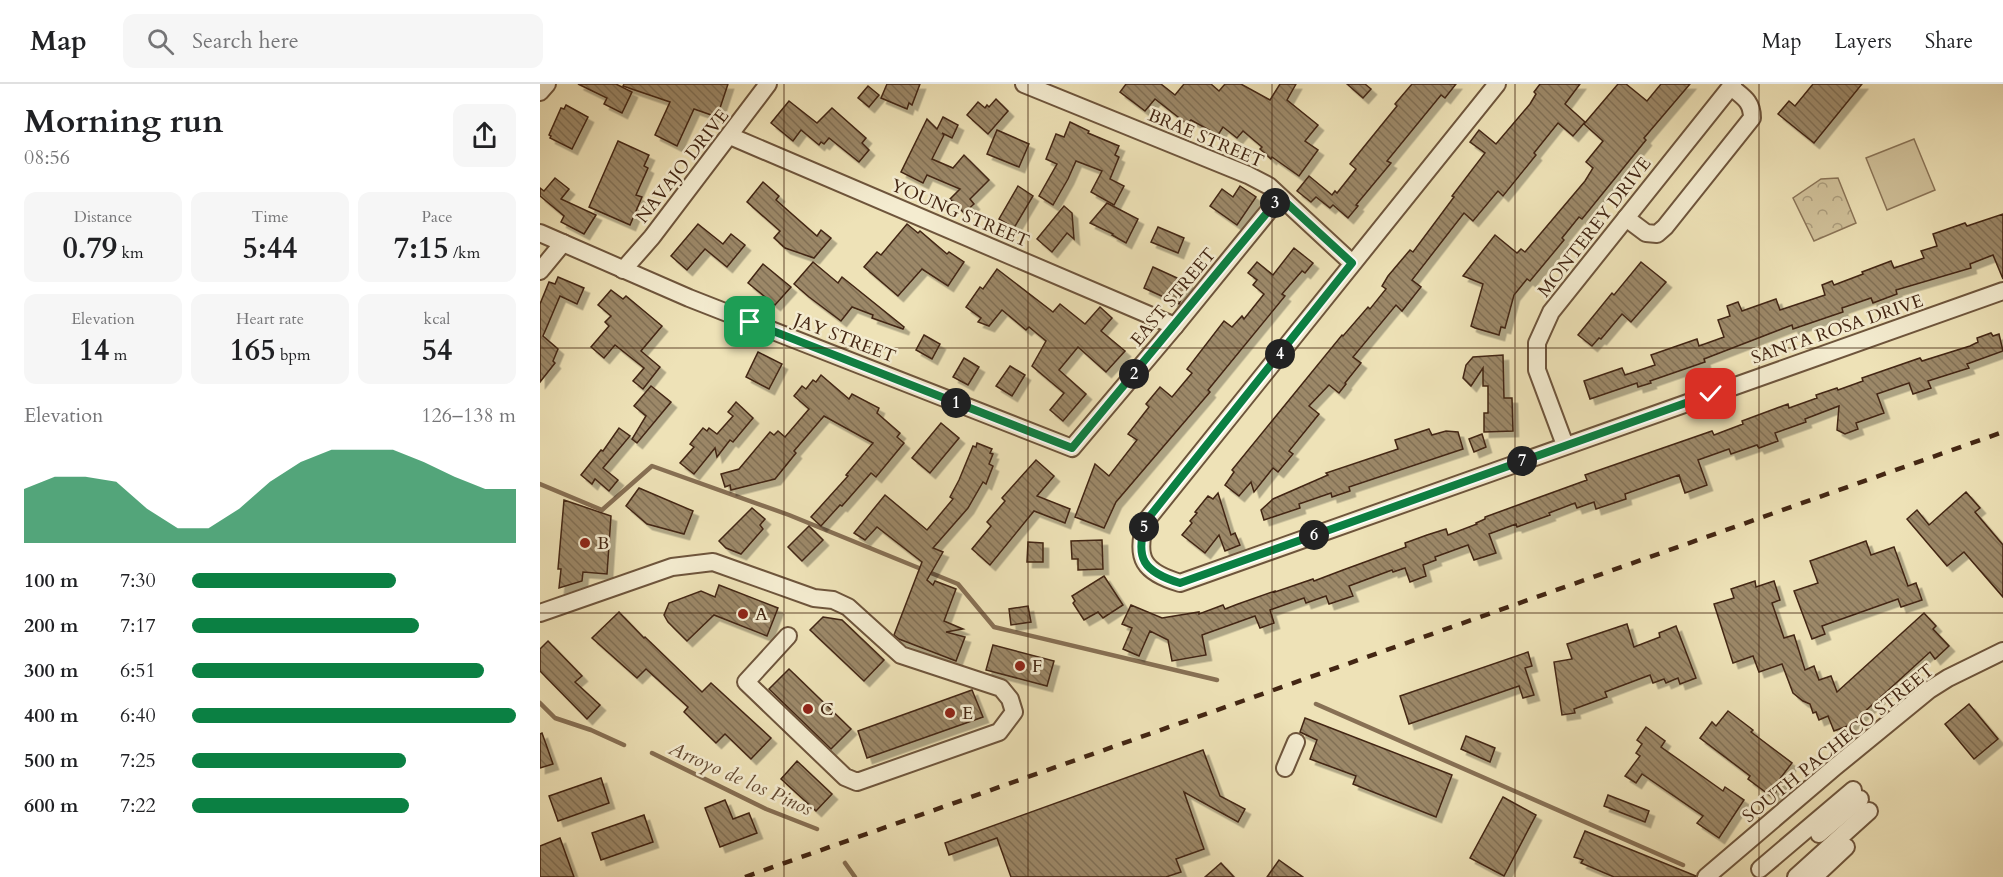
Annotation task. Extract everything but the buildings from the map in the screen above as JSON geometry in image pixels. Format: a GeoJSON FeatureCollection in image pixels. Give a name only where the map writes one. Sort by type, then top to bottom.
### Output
{"type":"FeatureCollection","features":[{"type":"Feature","properties":{"kind":"street"},"geometry":{"type":"LineString","coordinates":[[540,92],[547,84]]}},
{"type":"Feature","properties":{"kind":"street","name":"NAVAJO DRIVE"},"geometry":{"type":"LineString","coordinates":[[623,270],[652,237],[768,84]]}},
{"type":"Feature","properties":{"kind":"street","name":"BRAE STREET"},"geometry":{"type":"LineString","coordinates":[[1024,84],[1248,175],[1269,186],[1352,263]]}},
{"type":"Feature","properties":{"kind":"street"},"geometry":{"type":"LineString","coordinates":[[1352,263],[1497,84]]}},
{"type":"Feature","properties":{"kind":"street"},"geometry":{"type":"LineString","coordinates":[[1626,218],[1646,233],[1657,234],[1673,218],[1752,118],[1752,108],[1732,86]]}},
{"type":"Feature","properties":{"kind":"street","name":"MONTEREY DRIVE"},"geometry":{"type":"LineString","coordinates":[[1565,445],[1537,370],[1537,343],[1551,312],[1732,86]]}},
{"type":"Feature","properties":{"kind":"street","name":"YOUNG STREET"},"geometry":{"type":"LineString","coordinates":[[730,136],[1175,326]]}},
{"type":"Feature","properties":{"kind":"street","name":"EAST STREET"},"geometry":{"type":"LineString","coordinates":[[1072,448],[1280,197]]}},
{"type":"Feature","properties":{"kind":"street","name":"JAY STREET"},"geometry":{"type":"LineString","coordinates":[[540,233],[689,298],[1072,448]]}},
{"type":"Feature","properties":{"kind":"street"},"geometry":{"type":"LineString","coordinates":[[540,271],[563,243]]}},
{"type":"Feature","properties":{"kind":"street","name":"SANTA ROSA DRIVE"},"geometry":{"type":"LineString","coordinates":[[1352,263],[1146,521],[1139,541],[1145,564],[1159,577],[1180,583],[2003,291]]}},
{"type":"Feature","properties":{"kind":"street"},"geometry":{"type":"LineString","coordinates":[[540,613],[672,567],[713,562],[814,598],[833,600],[848,607],[901,655],[1002,688],[1011,699],[1014,712],[999,732],[857,782],[845,777],[746,682],[788,636]]}},
{"type":"Feature","properties":{"kind":"street","name":"SOUTH PACHECO STREET"},"geometry":{"type":"LineString","coordinates":[[1706,877],[1929,690],[2003,651]]}},
{"type":"Feature","properties":{"kind":"street"},"geometry":{"type":"LineString","coordinates":[[1285,768],[1296,742]]}},
{"type":"Feature","properties":{"kind":"street"},"geometry":{"type":"LineString","coordinates":[[1766,871],[1864,805]]}},
{"type":"Feature","properties":{"kind":"street"},"geometry":{"type":"LineString","coordinates":[[1796,877],[1864,805]]}},
{"type":"Feature","properties":{"kind":"street"},"geometry":{"type":"LineString","coordinates":[[1814,877],[1864,805]]}},
{"type":"Feature","properties":{"kind":"green space"},"geometry":{"type":"Polygon","coordinates":[[[1914,139],[1935,190],[1887,210],[1866,158],[1914,139]]]}},
{"type":"Feature","properties":{"kind":"green space"},"geometry":{"type":"Polygon","coordinates":[[[1838,178],[1856,223],[1814,241],[1793,198],[1821,179],[1838,178]]]}},
{"type":"Feature","properties":{"kind":"waterway"},"geometry":{"type":"LineString","coordinates":[[540,484],[602,510],[652,466],[789,515],[958,584],[994,627],[1217,680]]}},
{"type":"Feature","properties":{"kind":"waterway","name":"Arroyo de los Pinos"},"geometry":{"type":"LineString","coordinates":[[540,703],[555,718],[591,730],[624,745]]}},
{"type":"Feature","properties":{"kind":"waterway"},"geometry":{"type":"LineString","coordinates":[[1316,704],[1683,865]]}},
{"type":"Feature","properties":{"kind":"waterway","name":"Arroyo de los Pinos"},"geometry":{"type":"LineString","coordinates":[[652,753],[766,809],[817,829]]}},
{"type":"Feature","properties":{"kind":"waterway","name":"Arroyo de los Pinos"},"geometry":{"type":"LineString","coordinates":[[845,863],[855,877]]}},
{"type":"Feature","properties":{"kind":"railway"},"geometry":{"type":"LineString","coordinates":[[745,877],[2003,432]]}},
{"type":"Feature","properties":{"kind":"place","name":"B"},"geometry":{"type":"Point","coordinates":[585,543]}},
{"type":"Feature","properties":{"kind":"place","name":"A"},"geometry":{"type":"Point","coordinates":[743,614]}},
{"type":"Feature","properties":{"kind":"place","name":"F"},"geometry":{"type":"Point","coordinates":[1020,666]}},
{"type":"Feature","properties":{"kind":"place","name":"C"},"geometry":{"type":"Point","coordinates":[808,709]}},
{"type":"Feature","properties":{"kind":"place","name":"E"},"geometry":{"type":"Point","coordinates":[950,713]}},
{"type":"Feature","properties":{"kind":"route"},"geometry":{"type":"LineString","coordinates":[[750,322],[1072,448],[1280,197],[1352,263],[1146,521],[1139,541],[1145,564],[1159,577],[1180,583],[1711,394]]}}]}
